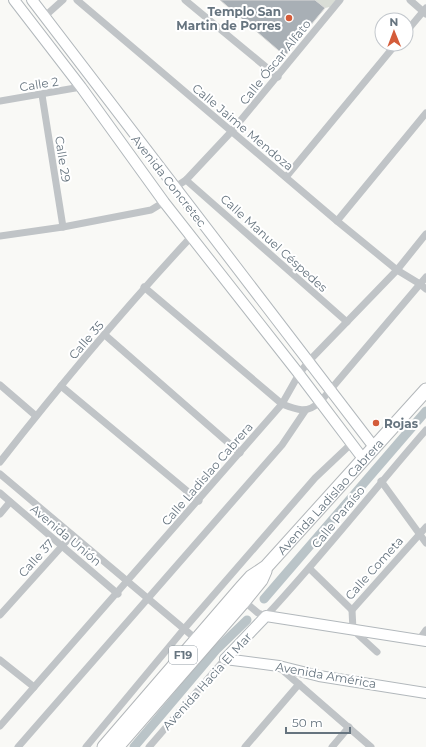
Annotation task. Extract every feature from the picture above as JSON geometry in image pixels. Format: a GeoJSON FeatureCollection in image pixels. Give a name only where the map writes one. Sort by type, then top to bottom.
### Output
{"type":"FeatureCollection","features":[{"type":"Feature","properties":{"kind":"highway","name":"Avenida Ladislao Cabrera"},"geometry":{"type":"LineString","coordinates":[[266,567],[426,390]]}},
{"type":"Feature","properties":{"kind":"highway","name":"F19"},"geometry":{"type":"LineString","coordinates":[[117,747],[247,604],[261,580],[266,567]]}},
{"type":"Feature","properties":{"kind":"highway","name":"F19"},"geometry":{"type":"LineString","coordinates":[[104,747],[251,577],[266,567]]}},
{"type":"Feature","properties":{"kind":"street"},"geometry":{"type":"LineString","coordinates":[[14,0],[164,202],[299,374],[364,460]]}},
{"type":"Feature","properties":{"kind":"street","name":"Avenida Concretec"},"geometry":{"type":"LineString","coordinates":[[32,0],[174,188],[374,447]]}},
{"type":"Feature","properties":{"kind":"street"},"geometry":{"type":"LineString","coordinates":[[44,17],[62,0]]}},
{"type":"Feature","properties":{"kind":"street","name":"Calle Jaime Mendoza"},"geometry":{"type":"LineString","coordinates":[[77,0],[337,221],[397,270],[426,289]]}},
{"type":"Feature","properties":{"kind":"street"},"geometry":{"type":"LineString","coordinates":[[186,0],[278,77]]}},
{"type":"Feature","properties":{"kind":"street","name":"Calle Óscar Alfato"},"geometry":{"type":"LineString","coordinates":[[174,188],[186,180],[231,132],[278,77],[340,0]]}},
{"type":"Feature","properties":{"kind":"street"},"geometry":{"type":"LineString","coordinates":[[410,0],[425,12],[414,24]]}},
{"type":"Feature","properties":{"kind":"street"},"geometry":{"type":"LineString","coordinates":[[286,177],[389,52]]}},
{"type":"Feature","properties":{"kind":"street","name":"Calle 2"},"geometry":{"type":"LineString","coordinates":[[0,101],[42,95],[80,87]]}},
{"type":"Feature","properties":{"kind":"street","name":"Calle 29"},"geometry":{"type":"LineString","coordinates":[[42,95],[63,227]]}},
{"type":"Feature","properties":{"kind":"street"},"geometry":{"type":"LineString","coordinates":[[337,221],[426,113]]}},
{"type":"Feature","properties":{"kind":"street","name":"Calle Manuel Céspedes"},"geometry":{"type":"LineString","coordinates":[[186,180],[347,322]]}},
{"type":"Feature","properties":{"kind":"street"},"geometry":{"type":"LineString","coordinates":[[0,236],[63,227],[152,210],[164,202]]}},
{"type":"Feature","properties":{"kind":"street","name":"Calle Ladislao Cabrera"},"geometry":{"type":"LineString","coordinates":[[0,726],[118,594],[282,404],[299,374],[309,361],[397,270],[426,234]]}},
{"type":"Feature","properties":{"kind":"street","name":"Calle 35"},"geometry":{"type":"LineString","coordinates":[[0,462],[60,386],[105,335],[144,287],[191,237]]}},
{"type":"Feature","properties":{"kind":"street"},"geometry":{"type":"LineString","coordinates":[[144,287],[282,404],[296,410],[305,411],[313,408],[320,402],[426,277]]}},
{"type":"Feature","properties":{"kind":"street"},"geometry":{"type":"LineString","coordinates":[[105,335],[240,453]]}},
{"type":"Feature","properties":{"kind":"street"},"geometry":{"type":"LineString","coordinates":[[0,385],[36,416]]}},
{"type":"Feature","properties":{"kind":"street"},"geometry":{"type":"LineString","coordinates":[[60,386],[199,501]]}},
{"type":"Feature","properties":{"kind":"street"},"geometry":{"type":"LineString","coordinates":[[18,747],[282,445],[305,411]]}},
{"type":"Feature","properties":{"kind":"street","name":"Calle Paraíso"},"geometry":{"type":"LineString","coordinates":[[262,615],[310,569],[426,430]]}},
{"type":"Feature","properties":{"kind":"street"},"geometry":{"type":"LineString","coordinates":[[86,747],[184,629],[315,478],[352,443]]}},
{"type":"Feature","properties":{"kind":"street"},"geometry":{"type":"LineString","coordinates":[[0,474],[196,640]]}},
{"type":"Feature","properties":{"kind":"street"},"geometry":{"type":"LineString","coordinates":[[382,481],[426,543]]}},
{"type":"Feature","properties":{"kind":"street","name":"Avenida Unión"},"geometry":{"type":"LineString","coordinates":[[0,493],[118,594]]}},
{"type":"Feature","properties":{"kind":"street"},"geometry":{"type":"LineString","coordinates":[[0,514],[10,502]]}},
{"type":"Feature","properties":{"kind":"street","name":"Calle Cometa"},"geometry":{"type":"LineString","coordinates":[[352,630],[352,610],[426,527]]}},
{"type":"Feature","properties":{"kind":"street","name":"Calle 37"},"geometry":{"type":"LineString","coordinates":[[0,615],[72,535]]}},
{"type":"Feature","properties":{"kind":"street"},"geometry":{"type":"LineString","coordinates":[[310,569],[352,610]]}},
{"type":"Feature","properties":{"kind":"street"},"geometry":{"type":"LineString","coordinates":[[247,604],[262,615],[352,630],[423,640],[426,630]]}},
{"type":"Feature","properties":{"kind":"street","name":"Avenida Hacia El Mar"},"geometry":{"type":"LineString","coordinates":[[149,747],[262,615]]}},
{"type":"Feature","properties":{"kind":"street"},"geometry":{"type":"LineString","coordinates":[[352,630],[378,652]]}},
{"type":"Feature","properties":{"kind":"street","name":"Avenida América"},"geometry":{"type":"LineString","coordinates":[[225,659],[279,666],[319,676],[426,693]]}},
{"type":"Feature","properties":{"kind":"street"},"geometry":{"type":"LineString","coordinates":[[0,660],[34,687]]}},
{"type":"Feature","properties":{"kind":"street"},"geometry":{"type":"LineString","coordinates":[[279,666],[371,747]]}},
{"type":"Feature","properties":{"kind":"street"},"geometry":{"type":"LineString","coordinates":[[245,747],[299,684]]}},
{"type":"Feature","properties":{"kind":"street"},"geometry":{"type":"LineString","coordinates":[[332,747],[349,727]]}},
{"type":"Feature","properties":{"kind":"shaded area"},"geometry":{"type":"Polygon","coordinates":[[[315,0],[336,0],[330,7],[325,8],[315,0]]]}},
{"type":"Feature","properties":{"kind":"building","name":"Templo San Martin de Porres"},"geometry":{"type":"Polygon","coordinates":[[[220,0],[315,0],[325,8],[285,56],[220,0]]]}},
{"type":"Feature","properties":{"kind":"waterway"},"geometry":{"type":"LineString","coordinates":[[264,599],[426,411]]}},
{"type":"Feature","properties":{"kind":"waterway"},"geometry":{"type":"LineString","coordinates":[[134,747],[216,650],[247,620]]}},
{"type":"Feature","properties":{"kind":"place","name":"Templo San Martin de Porres"},"geometry":{"type":"Point","coordinates":[289,18]}},
{"type":"Feature","properties":{"kind":"place","name":"Rojas"},"geometry":{"type":"Point","coordinates":[376,423]}}]}
